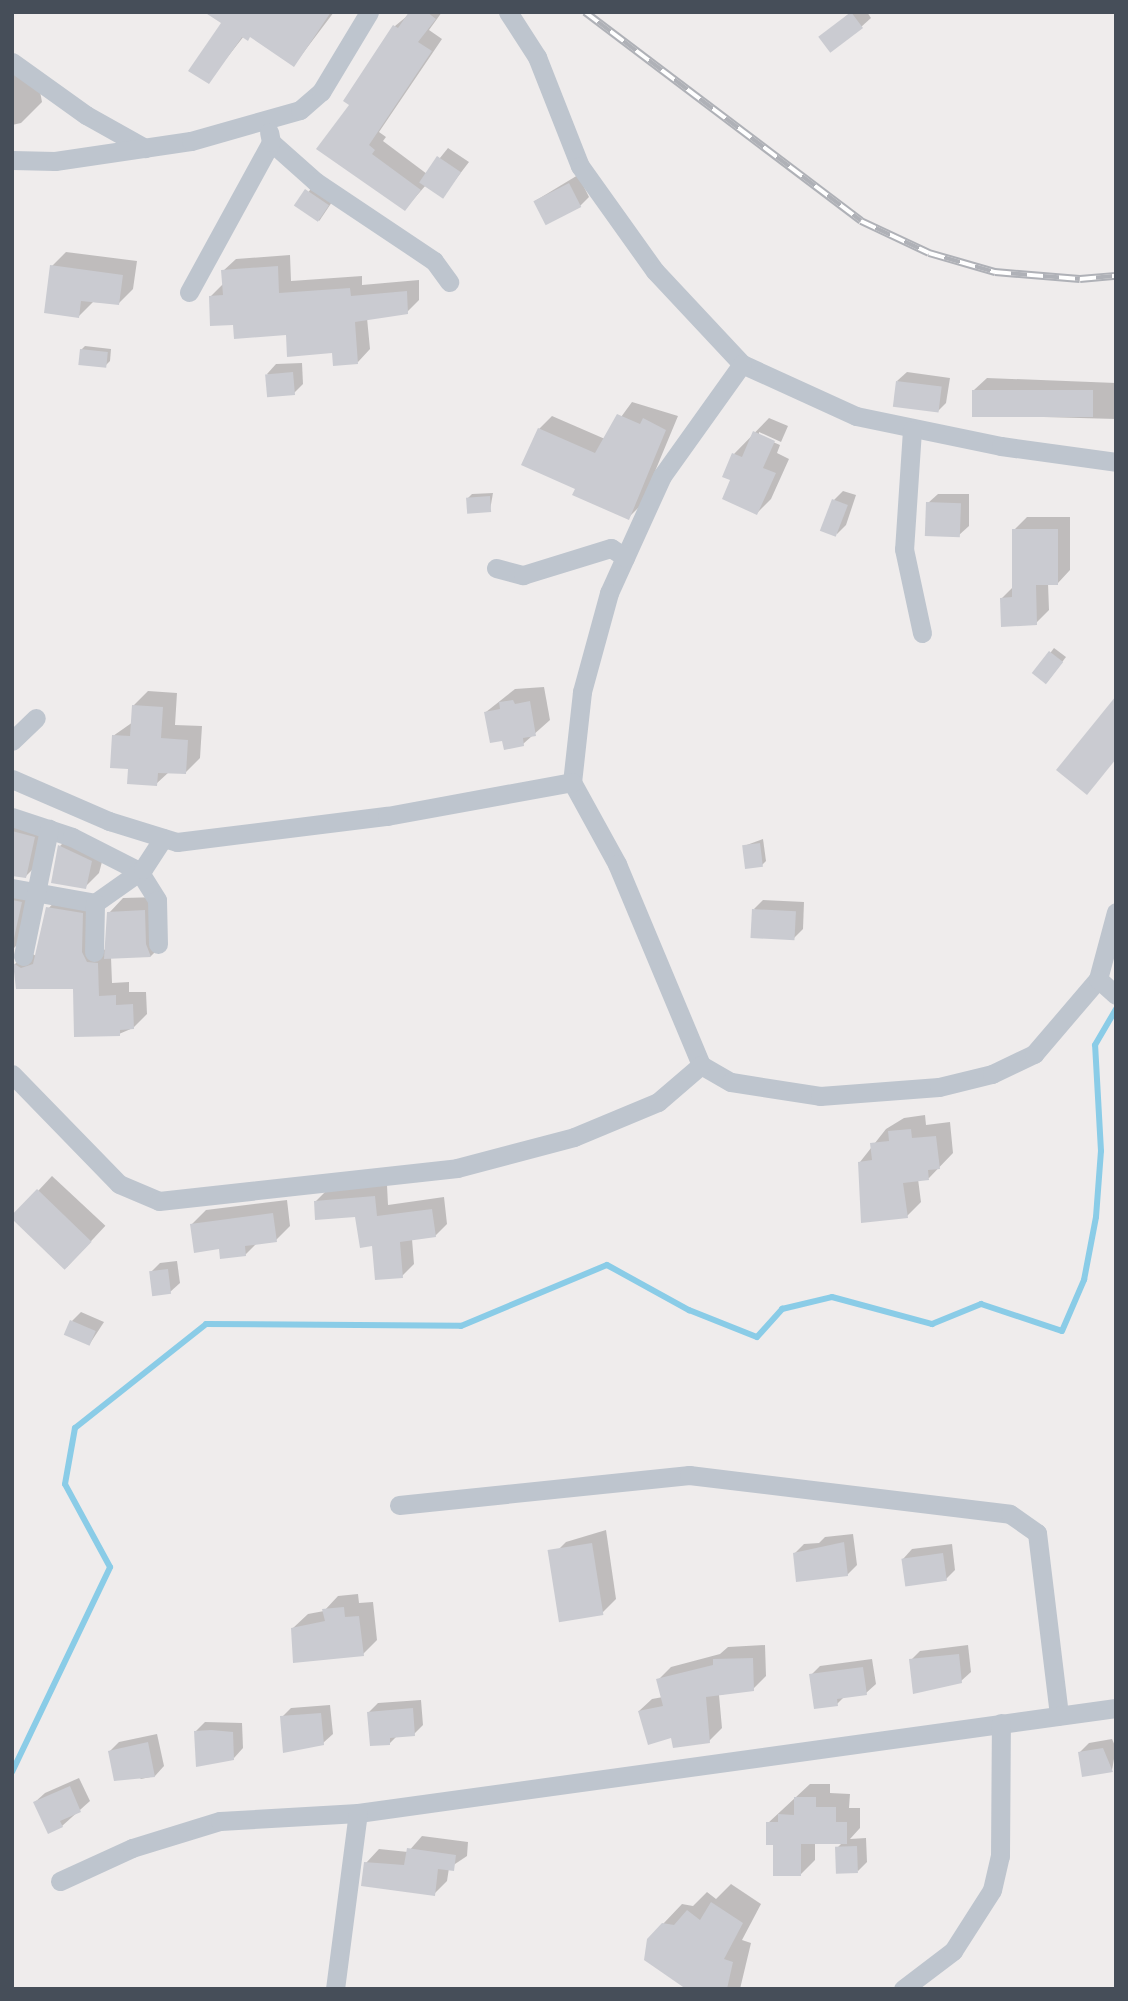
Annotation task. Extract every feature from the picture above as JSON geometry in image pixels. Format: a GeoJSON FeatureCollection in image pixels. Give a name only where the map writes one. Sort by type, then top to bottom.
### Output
{"type":"FeatureCollection","features":[{"type":"Feature","properties":{"kind":"street"},"geometry":{"type":"LineString","coordinates":[[12,160],[55,160],[145,148],[267,122],[300,110],[321,92],[369,12]]}},
{"type":"Feature","properties":{"kind":"street"},"geometry":{"type":"LineString","coordinates":[[508,12],[537,57],[580,166],[655,271],[742,364],[856,416],[912,430],[1116,462]]}},
{"type":"Feature","properties":{"kind":"street"},"geometry":{"type":"LineString","coordinates":[[12,62],[86,115],[145,148]]}},
{"type":"Feature","properties":{"kind":"street"},"geometry":{"type":"LineString","coordinates":[[267,122],[271,142],[316,182],[435,261],[449,282]]}},
{"type":"Feature","properties":{"kind":"street"},"geometry":{"type":"LineString","coordinates":[[189,292],[271,142]]}},
{"type":"Feature","properties":{"kind":"street"},"geometry":{"type":"LineString","coordinates":[[742,364],[662,476],[609,593],[582,692],[572,782],[617,864],[701,1065],[731,1082],[820,1096],[939,1087],[992,1074],[1034,1054],[1098,979],[1116,912]]}},
{"type":"Feature","properties":{"kind":"street"},"geometry":{"type":"LineString","coordinates":[[912,430],[904,549],[922,634]]}},
{"type":"Feature","properties":{"kind":"street"},"geometry":{"type":"LineString","coordinates":[[496,568],[523,575],[611,548],[625,557]]}},
{"type":"Feature","properties":{"kind":"street"},"geometry":{"type":"LineString","coordinates":[[12,741],[36,718]]}},
{"type":"Feature","properties":{"kind":"street"},"geometry":{"type":"LineString","coordinates":[[12,779],[108,821],[177,842],[361,819],[572,782]]}},
{"type":"Feature","properties":{"kind":"street"},"geometry":{"type":"LineString","coordinates":[[12,817],[49,830],[139,871],[157,900],[158,944]]}},
{"type":"Feature","properties":{"kind":"street"},"geometry":{"type":"LineString","coordinates":[[23,956],[49,830]]}},
{"type":"Feature","properties":{"kind":"street"},"geometry":{"type":"LineString","coordinates":[[12,888],[95,903],[139,871],[163,838]]}},
{"type":"Feature","properties":{"kind":"street"},"geometry":{"type":"LineString","coordinates":[[94,952],[95,903]]}},
{"type":"Feature","properties":{"kind":"street"},"geometry":{"type":"LineString","coordinates":[[1098,979],[1116,995]]}},
{"type":"Feature","properties":{"kind":"street"},"geometry":{"type":"LineString","coordinates":[[12,1074],[118,1184],[159,1201],[457,1168],[574,1137],[658,1102],[701,1065]]}},
{"type":"Feature","properties":{"kind":"street"},"geometry":{"type":"LineString","coordinates":[[399,1505],[689,1475],[1010,1514],[1037,1533],[1059,1716]]}},
{"type":"Feature","properties":{"kind":"street"},"geometry":{"type":"LineString","coordinates":[[60,1881],[132,1848],[220,1821],[358,1813],[1116,1708]]}},
{"type":"Feature","properties":{"kind":"street"},"geometry":{"type":"LineString","coordinates":[[904,1989],[953,1951],[992,1889],[1000,1856],[1001,1723]]}},
{"type":"Feature","properties":{"kind":"street"},"geometry":{"type":"LineString","coordinates":[[335,1989],[358,1813]]}},
{"type":"Feature","properties":{"kind":"building"},"geometry":{"type":"Polygon","coordinates":[[[204,12],[331,12],[294,67],[250,37],[248,41],[242,37],[209,84],[188,71],[221,23],[204,12]]]}},
{"type":"Feature","properties":{"kind":"building"},"geometry":{"type":"Polygon","coordinates":[[[409,12],[427,12],[436,19],[418,42],[432,51],[369,145],[375,150],[372,154],[421,190],[405,211],[316,149],[349,105],[343,101],[393,25],[398,28],[409,12]]]}},
{"type":"Feature","properties":{"kind":"building"},"geometry":{"type":"Polygon","coordinates":[[[851,12],[863,28],[830,53],[818,37],[851,12]]]}},
{"type":"Feature","properties":{"kind":"building"},"geometry":{"type":"Polygon","coordinates":[[[437,156],[461,172],[443,199],[419,183],[437,156]]]}},
{"type":"Feature","properties":{"kind":"building"},"geometry":{"type":"Polygon","coordinates":[[[569,183],[581,207],[546,225],[533,201],[569,183]]]}},
{"type":"Feature","properties":{"kind":"building"},"geometry":{"type":"Polygon","coordinates":[[[305,189],[329,205],[318,222],[294,206],[305,189]]]}},
{"type":"Feature","properties":{"kind":"building"},"geometry":{"type":"Polygon","coordinates":[[[50,265],[123,275],[119,305],[81,301],[79,318],[44,313],[50,265]]]}},
{"type":"Feature","properties":{"kind":"building"},"geometry":{"type":"Polygon","coordinates":[[[278,266],[279,293],[350,288],[351,296],[407,291],[408,314],[355,322],[358,364],[333,366],[332,353],[287,357],[286,335],[234,339],[233,325],[210,326],[209,296],[223,295],[221,270],[278,266]]]}},
{"type":"Feature","properties":{"kind":"building"},"geometry":{"type":"Polygon","coordinates":[[[80,349],[108,352],[106,368],[78,365],[80,349]]]}},
{"type":"Feature","properties":{"kind":"building"},"geometry":{"type":"Polygon","coordinates":[[[293,372],[295,395],[267,397],[265,374],[293,372]]]}},
{"type":"Feature","properties":{"kind":"building"},"geometry":{"type":"Polygon","coordinates":[[[896,381],[942,387],[938,412],[893,407],[896,381]]]}},
{"type":"Feature","properties":{"kind":"building"},"geometry":{"type":"Polygon","coordinates":[[[972,390],[1093,390],[1093,417],[972,417],[972,390]]]}},
{"type":"Feature","properties":{"kind":"building"},"geometry":{"type":"Polygon","coordinates":[[[617,414],[640,424],[643,418],[666,430],[629,520],[572,495],[575,489],[521,465],[538,428],[595,453],[617,414]]]}},
{"type":"Feature","properties":{"kind":"building"},"geometry":{"type":"Polygon","coordinates":[[[753,431],[775,441],[763,468],[776,473],[757,515],[722,499],[730,480],[722,477],[732,453],[742,457],[753,431]]]}},
{"type":"Feature","properties":{"kind":"building"},"geometry":{"type":"Polygon","coordinates":[[[490,496],[491,512],[467,514],[466,498],[490,496]]]}},
{"type":"Feature","properties":{"kind":"building"},"geometry":{"type":"Polygon","coordinates":[[[832,499],[848,505],[836,537],[820,531],[832,499]]]}},
{"type":"Feature","properties":{"kind":"building"},"geometry":{"type":"Polygon","coordinates":[[[926,502],[961,503],[960,537],[925,536],[926,502]]]}},
{"type":"Feature","properties":{"kind":"building"},"geometry":{"type":"Polygon","coordinates":[[[1012,529],[1058,529],[1058,585],[1036,585],[1037,625],[1001,627],[1000,598],[1012,597],[1012,529]]]}},
{"type":"Feature","properties":{"kind":"building"},"geometry":{"type":"Polygon","coordinates":[[[1049,651],[1063,662],[1046,684],[1032,673],[1049,651]]]}},
{"type":"Feature","properties":{"kind":"building"},"geometry":{"type":"Polygon","coordinates":[[[1116,696],[1116,759],[1087,795],[1056,770],[1116,696]]]}},
{"type":"Feature","properties":{"kind":"building"},"geometry":{"type":"Polygon","coordinates":[[[513,700],[515,704],[530,701],[536,736],[523,738],[524,746],[504,750],[502,741],[490,743],[484,712],[500,709],[499,702],[513,700]]]}},
{"type":"Feature","properties":{"kind":"building"},"geometry":{"type":"Polygon","coordinates":[[[132,705],[163,707],[161,738],[188,740],[186,774],[158,773],[157,786],[127,784],[128,769],[110,768],[112,735],[130,736],[132,705]]]}},
{"type":"Feature","properties":{"kind":"building"},"geometry":{"type":"Polygon","coordinates":[[[12,831],[35,837],[26,878],[12,876],[12,831]]]}},
{"type":"Feature","properties":{"kind":"building"},"geometry":{"type":"Polygon","coordinates":[[[760,843],[763,867],[745,869],[742,845],[760,843]]]}},
{"type":"Feature","properties":{"kind":"building"},"geometry":{"type":"Polygon","coordinates":[[[58,845],[92,861],[86,889],[51,883],[58,845]]]}},
{"type":"Feature","properties":{"kind":"building"},"geometry":{"type":"Polygon","coordinates":[[[12,900],[22,902],[12,947],[12,900]]]}},
{"type":"Feature","properties":{"kind":"building"},"geometry":{"type":"Polygon","coordinates":[[[46,907],[83,913],[82,952],[87,962],[98,963],[99,996],[116,995],[116,1005],[133,1004],[134,1029],[120,1030],[120,1036],[74,1037],[73,989],[16,989],[13,963],[21,968],[33,964],[46,907]]]}},
{"type":"Feature","properties":{"kind":"building"},"geometry":{"type":"Polygon","coordinates":[[[752,909],[796,911],[794,940],[750,938],[752,909]]]}},
{"type":"Feature","properties":{"kind":"building"},"geometry":{"type":"Polygon","coordinates":[[[145,910],[146,944],[151,957],[104,959],[107,912],[145,910]]]}},
{"type":"Feature","properties":{"kind":"building"},"geometry":{"type":"Polygon","coordinates":[[[911,1129],[912,1138],[936,1136],[940,1169],[928,1170],[929,1180],[903,1183],[908,1218],[861,1223],[858,1162],[872,1160],[870,1143],[889,1141],[888,1131],[911,1129]]]}},
{"type":"Feature","properties":{"kind":"building"},"geometry":{"type":"Polygon","coordinates":[[[37,1189],[92,1242],[65,1270],[12,1219],[12,1215],[37,1189]]]}},
{"type":"Feature","properties":{"kind":"building"},"geometry":{"type":"Polygon","coordinates":[[[375,1196],[377,1216],[432,1209],[436,1237],[400,1242],[403,1278],[375,1280],[372,1246],[360,1248],[355,1217],[315,1220],[314,1201],[375,1196]]]}},
{"type":"Feature","properties":{"kind":"building"},"geometry":{"type":"Polygon","coordinates":[[[273,1213],[277,1242],[245,1246],[246,1256],[220,1259],[219,1249],[194,1253],[190,1224],[273,1213]]]}},
{"type":"Feature","properties":{"kind":"building"},"geometry":{"type":"Polygon","coordinates":[[[168,1269],[171,1294],[152,1296],[149,1271],[168,1269]]]}},
{"type":"Feature","properties":{"kind":"building"},"geometry":{"type":"Polygon","coordinates":[[[70,1320],[96,1331],[90,1346],[64,1335],[70,1320]]]}},
{"type":"Feature","properties":{"kind":"building"},"geometry":{"type":"Polygon","coordinates":[[[844,1542],[848,1576],[796,1582],[793,1553],[844,1542]]]}},
{"type":"Feature","properties":{"kind":"building"},"geometry":{"type":"Polygon","coordinates":[[[592,1543],[603,1615],[559,1622],[548,1550],[592,1543]]]}},
{"type":"Feature","properties":{"kind":"building"},"geometry":{"type":"Polygon","coordinates":[[[943,1553],[947,1581],[905,1587],[901,1559],[943,1553]]]}},
{"type":"Feature","properties":{"kind":"building"},"geometry":{"type":"Polygon","coordinates":[[[344,1607],[345,1617],[359,1616],[364,1656],[293,1663],[291,1628],[325,1621],[322,1609],[344,1607]]]}},
{"type":"Feature","properties":{"kind":"building"},"geometry":{"type":"Polygon","coordinates":[[[959,1654],[962,1683],[913,1694],[909,1659],[959,1654]]]}},
{"type":"Feature","properties":{"kind":"building"},"geometry":{"type":"Polygon","coordinates":[[[753,1658],[754,1691],[706,1697],[710,1743],[673,1748],[671,1738],[648,1745],[638,1711],[663,1706],[656,1679],[713,1665],[713,1659],[753,1658]]]}},
{"type":"Feature","properties":{"kind":"building"},"geometry":{"type":"Polygon","coordinates":[[[863,1667],[867,1695],[837,1699],[838,1706],[814,1709],[809,1674],[863,1667]]]}},
{"type":"Feature","properties":{"kind":"building"},"geometry":{"type":"Polygon","coordinates":[[[413,1708],[415,1736],[390,1738],[390,1745],[370,1746],[367,1712],[413,1708]]]}},
{"type":"Feature","properties":{"kind":"building"},"geometry":{"type":"Polygon","coordinates":[[[321,1713],[324,1745],[283,1753],[280,1716],[321,1713]]]}},
{"type":"Feature","properties":{"kind":"building"},"geometry":{"type":"Polygon","coordinates":[[[194,1731],[233,1732],[234,1760],[196,1767],[194,1731]]]}},
{"type":"Feature","properties":{"kind":"building"},"geometry":{"type":"Polygon","coordinates":[[[148,1742],[155,1777],[114,1781],[108,1751],[148,1742]]]}},
{"type":"Feature","properties":{"kind":"building"},"geometry":{"type":"Polygon","coordinates":[[[1103,1748],[1113,1772],[1082,1777],[1078,1752],[1103,1748]]]}},
{"type":"Feature","properties":{"kind":"building"},"geometry":{"type":"Polygon","coordinates":[[[70,1786],[81,1812],[60,1821],[63,1827],[48,1834],[33,1802],[70,1786]]]}},
{"type":"Feature","properties":{"kind":"building"},"geometry":{"type":"Polygon","coordinates":[[[794,1797],[816,1797],[816,1807],[836,1807],[836,1822],[847,1822],[847,1844],[801,1844],[801,1876],[773,1876],[773,1845],[766,1845],[766,1822],[778,1822],[778,1814],[794,1815],[794,1797]]]}},
{"type":"Feature","properties":{"kind":"building"},"geometry":{"type":"Polygon","coordinates":[[[857,1846],[858,1873],[836,1874],[835,1847],[857,1846]]]}},
{"type":"Feature","properties":{"kind":"building"},"geometry":{"type":"Polygon","coordinates":[[[407,1848],[456,1855],[454,1871],[438,1869],[435,1896],[361,1886],[364,1862],[404,1865],[407,1848]]]}},
{"type":"Feature","properties":{"kind":"building"},"geometry":{"type":"Polygon","coordinates":[[[711,1902],[743,1923],[724,1959],[733,1962],[727,1989],[686,1989],[644,1960],[647,1939],[662,1923],[674,1925],[687,1910],[700,1920],[711,1902]]]}},
{"type":"Feature","properties":{"kind":"waterway"},"geometry":{"type":"LineString","coordinates":[[12,1772],[110,1567],[65,1484],[75,1428],[206,1324],[461,1326],[607,1265],[689,1310],[757,1337],[782,1309],[832,1297],[932,1324],[981,1304],[1062,1331],[1084,1280],[1096,1217],[1101,1151],[1095,1045],[1116,1009]]}},
{"type":"Feature","properties":{"kind":"railway"},"geometry":{"type":"LineString","coordinates":[[585,12],[861,221],[929,253],[995,272],[1080,279],[1116,276]]}}]}
